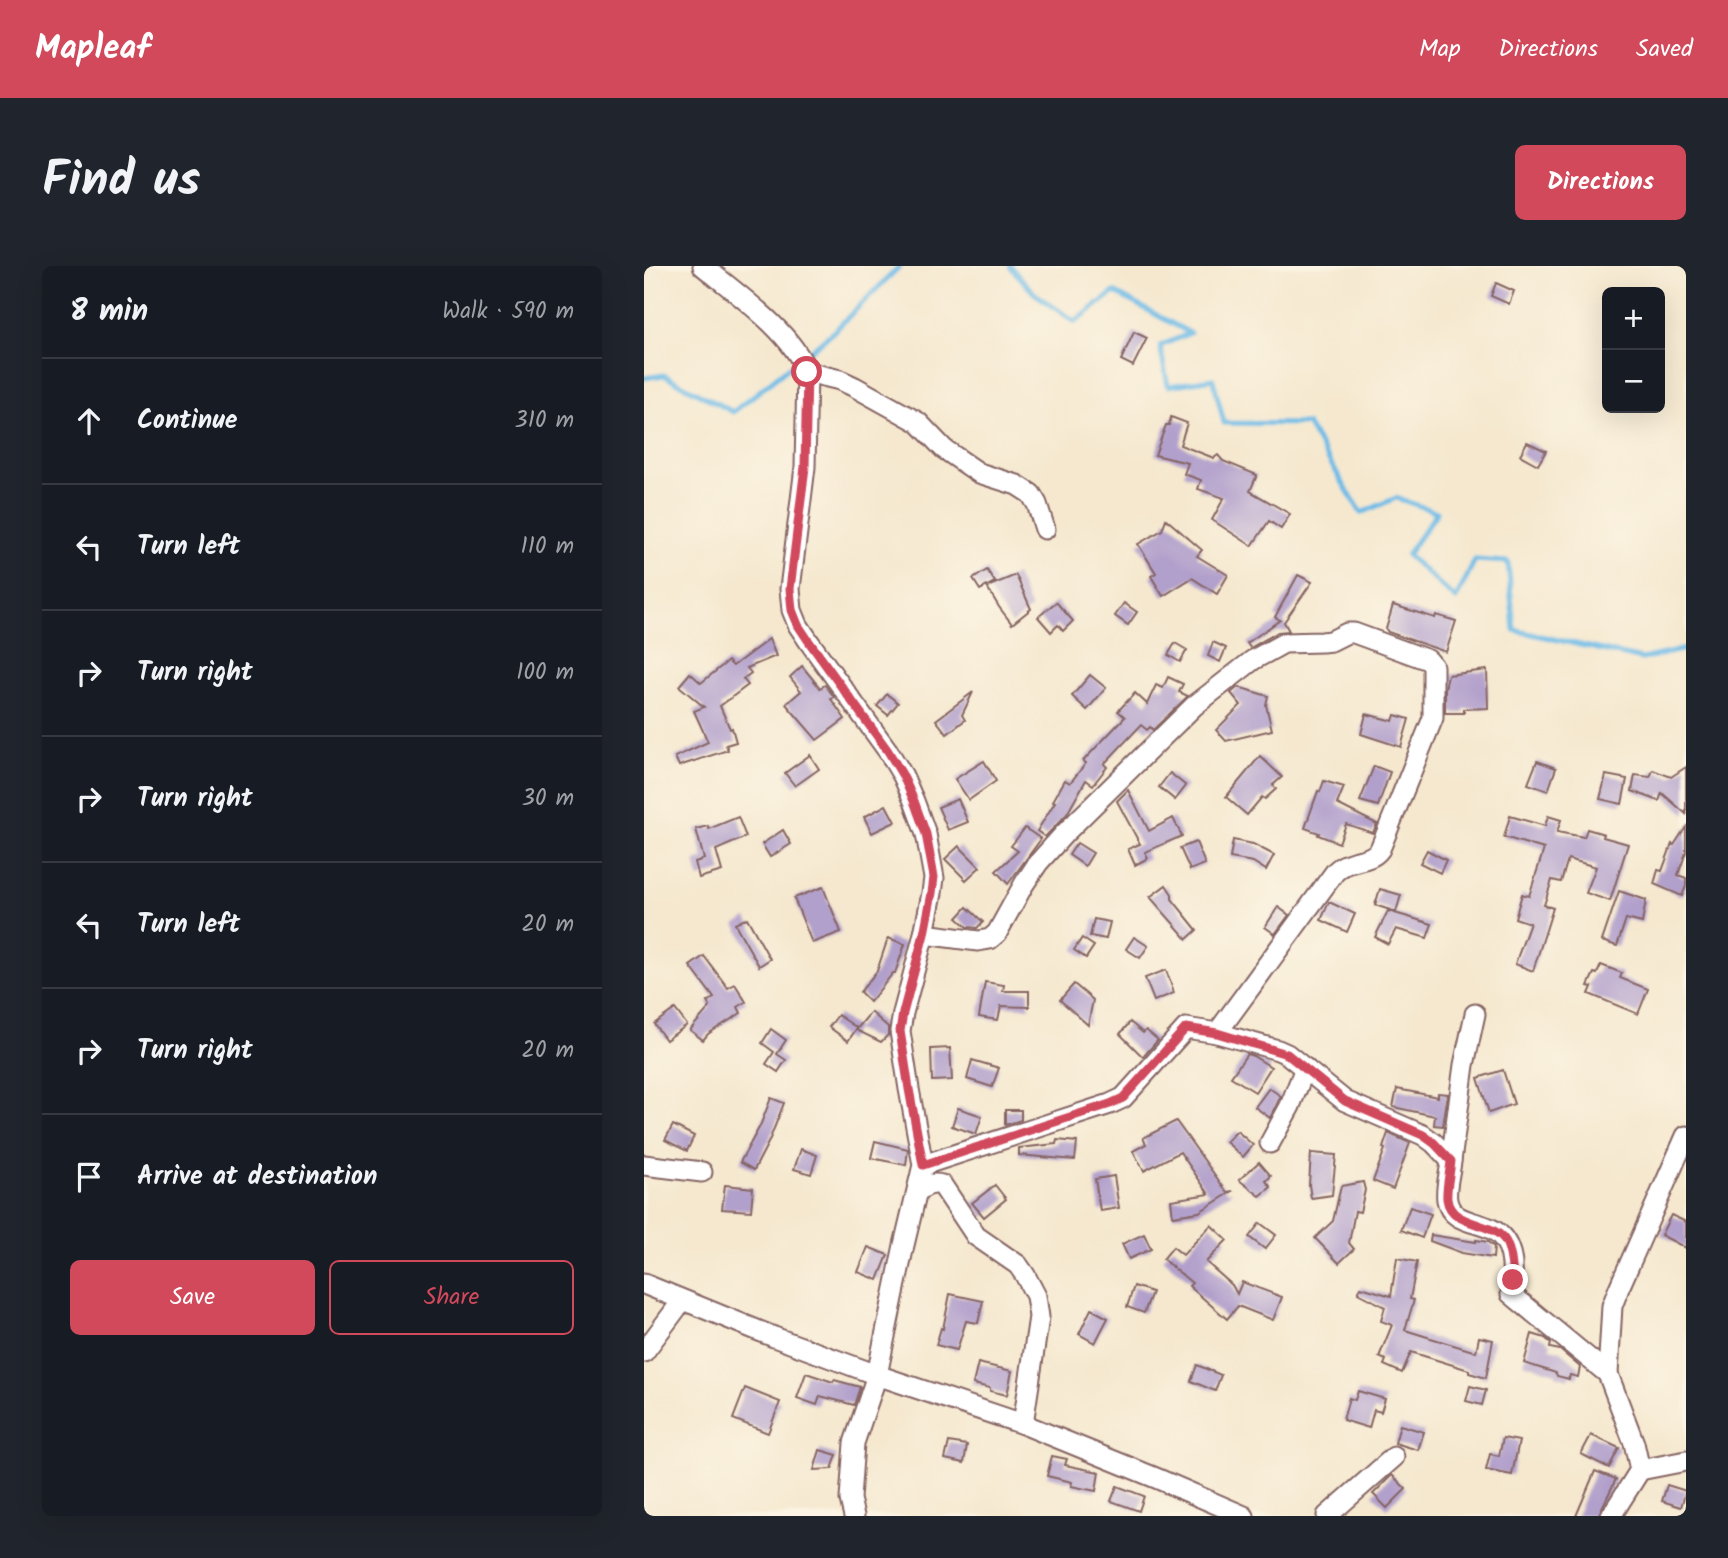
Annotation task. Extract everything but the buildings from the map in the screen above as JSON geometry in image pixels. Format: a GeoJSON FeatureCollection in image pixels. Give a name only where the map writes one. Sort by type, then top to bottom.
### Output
{"type":"FeatureCollection","features":[{"type":"Feature","properties":{"kind":"street"},"geometry":{"type":"LineString","coordinates":[[703,266],[788,339],[807,372],[805,467],[790,589],[792,610],[810,643],[903,776],[926,834],[934,877],[924,934],[900,1031],[923,1165],[877,1376],[854,1443],[850,1499],[854,1516]]}},
{"type":"Feature","properties":{"kind":"street"},"geometry":{"type":"LineString","coordinates":[[807,372],[827,376],[855,387],[918,422],[944,449],[979,473],[1017,485],[1031,494],[1045,529]]}},
{"type":"Feature","properties":{"kind":"street"},"geometry":{"type":"LineString","coordinates":[[924,934],[978,941],[990,939],[997,933],[1031,873],[1064,834],[1194,706],[1253,660],[1284,643],[1331,641],[1347,633],[1354,633],[1428,660],[1433,666],[1433,718],[1380,849],[1375,856],[1342,865],[1335,872],[1217,1033]]}},
{"type":"Feature","properties":{"kind":"street"},"geometry":{"type":"LineString","coordinates":[[1475,1014],[1464,1065],[1447,1200],[1463,1219],[1490,1228],[1500,1234],[1507,1244],[1512,1265],[1511,1294],[1608,1374]]}},
{"type":"Feature","properties":{"kind":"street"},"geometry":{"type":"LineString","coordinates":[[923,1165],[1123,1098],[1186,1028],[1217,1033],[1287,1054],[1345,1101],[1423,1135],[1451,1161]]}},
{"type":"Feature","properties":{"kind":"street"},"geometry":{"type":"LineString","coordinates":[[1270,1143],[1290,1106],[1305,1068]]}},
{"type":"Feature","properties":{"kind":"street"},"geometry":{"type":"LineString","coordinates":[[1611,1516],[1640,1470],[1634,1443],[1608,1374],[1612,1306],[1686,1136]]}},
{"type":"Feature","properties":{"kind":"street"},"geometry":{"type":"LineString","coordinates":[[644,1165],[702,1172]]}},
{"type":"Feature","properties":{"kind":"street"},"geometry":{"type":"LineString","coordinates":[[918,1191],[927,1185],[942,1185],[976,1236],[1018,1265],[1032,1285],[1039,1307],[1039,1317],[1023,1424]]}},
{"type":"Feature","properties":{"kind":"street"},"geometry":{"type":"LineString","coordinates":[[644,1284],[877,1376],[1023,1424],[1244,1516]]}},
{"type":"Feature","properties":{"kind":"street"},"geometry":{"type":"LineString","coordinates":[[644,1352],[682,1301]]}},
{"type":"Feature","properties":{"kind":"street"},"geometry":{"type":"LineString","coordinates":[[1326,1516],[1394,1457]]}},
{"type":"Feature","properties":{"kind":"street"},"geometry":{"type":"LineString","coordinates":[[1640,1470],[1686,1461]]}},
{"type":"Feature","properties":{"kind":"waterway"},"geometry":{"type":"LineString","coordinates":[[805,355],[833,332],[900,266]]}},
{"type":"Feature","properties":{"kind":"waterway"},"geometry":{"type":"LineString","coordinates":[[1010,266],[1034,293],[1075,322],[1114,292],[1190,333],[1160,346],[1168,386],[1213,379],[1224,423],[1307,424],[1361,513],[1396,498],[1437,512],[1407,555],[1456,599],[1475,560],[1508,562],[1514,630],[1642,659],[1686,649]]}},
{"type":"Feature","properties":{"kind":"waterway"},"geometry":{"type":"LineString","coordinates":[[644,378],[664,375],[733,412],[797,361]]}},
{"type":"Feature","properties":{"kind":"route"},"geometry":{"type":"LineString","coordinates":[[807,372],[805,467],[790,589],[792,610],[810,643],[903,776],[926,834],[934,877],[924,934],[900,1031],[923,1165],[1110,1104],[1123,1098],[1186,1028],[1217,1033],[1287,1054],[1345,1101],[1423,1135],[1434,1143],[1451,1161],[1447,1200],[1451,1208],[1463,1219],[1500,1234],[1507,1244],[1513,1280]]}}]}
